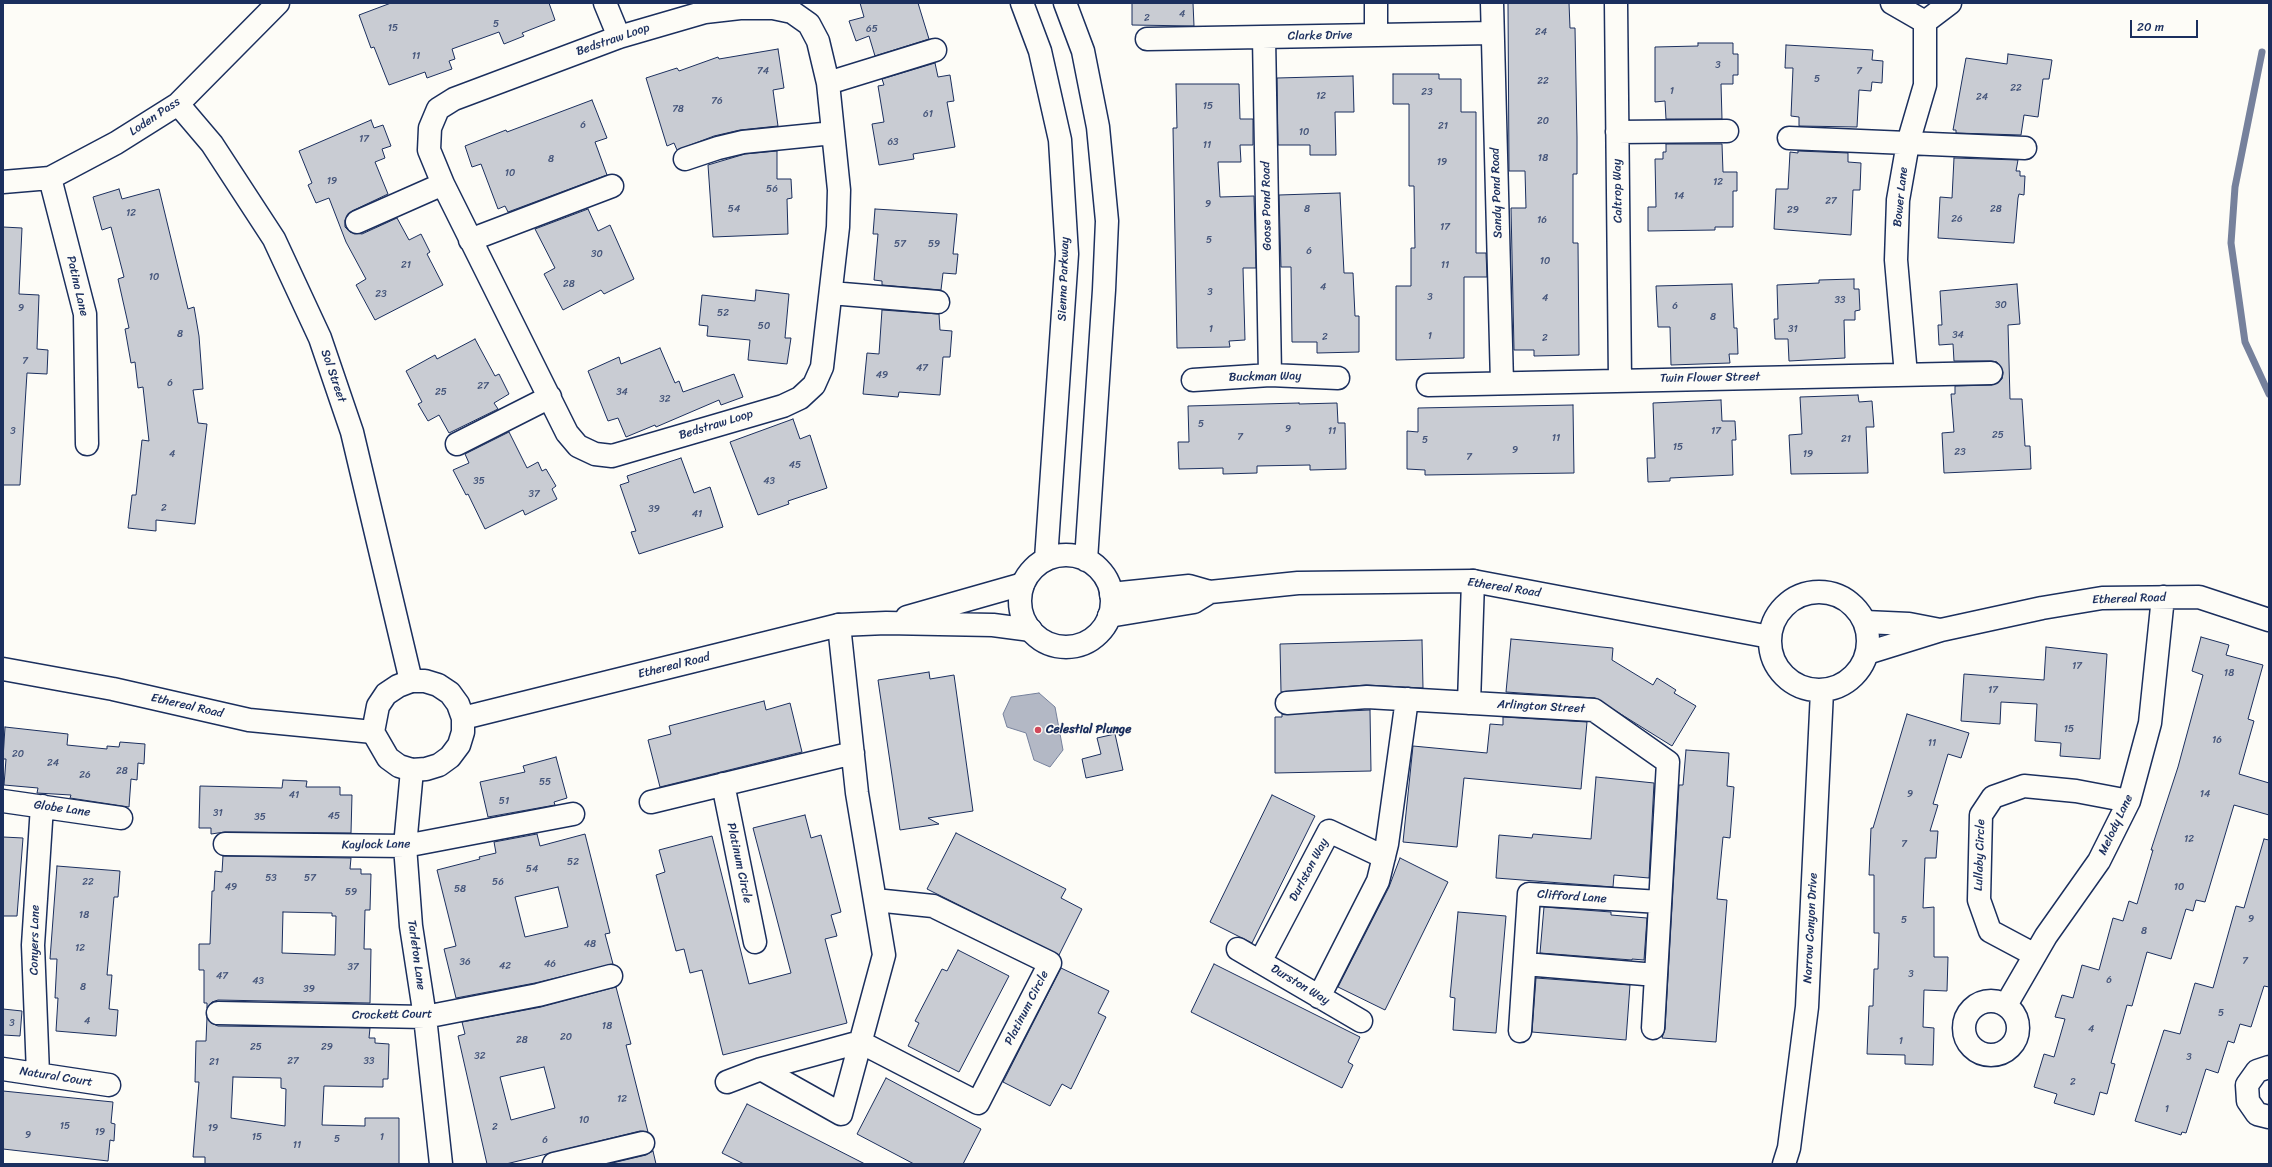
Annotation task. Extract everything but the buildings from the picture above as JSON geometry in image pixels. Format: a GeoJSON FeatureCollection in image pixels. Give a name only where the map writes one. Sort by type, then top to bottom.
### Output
{"type":"FeatureCollection","features":[{"type":"Feature","properties":{"kind":"street","name":"Loden Pass"},"geometry":{"type":"LineString","coordinates":[[3,182],[50,178],[116,143],[178,104],[278,3]]}},
{"type":"Feature","properties":{"kind":"street"},"geometry":{"type":"LineString","coordinates":[[605,3],[619,37]]}},
{"type":"Feature","properties":{"kind":"street","name":"Sienna Parkway"},"geometry":{"type":"LineString","coordinates":[[1022,3],[1040,51],[1060,140],[1067,254],[1046,559]]}},
{"type":"Feature","properties":{"kind":"street"},"geometry":{"type":"LineString","coordinates":[[1065,3],[1083,51],[1098,127],[1107,222],[1104,290],[1086,560]]}},
{"type":"Feature","properties":{"kind":"street"},"geometry":{"type":"LineString","coordinates":[[1376,3],[1376,35]]}},
{"type":"Feature","properties":{"kind":"street","name":"Sandy Pond Road"},"geometry":{"type":"LineString","coordinates":[[1492,3],[1502,383]]}},
{"type":"Feature","properties":{"kind":"street","name":"Caltrop Way"},"geometry":{"type":"LineString","coordinates":[[1616,3],[1620,380]]}},
{"type":"Feature","properties":{"kind":"street"},"geometry":{"type":"LineString","coordinates":[[1892,3],[1925,22],[1950,3]]}},
{"type":"Feature","properties":{"kind":"street","name":"Bedstraw Loop"},"geometry":{"type":"LineString","coordinates":[[740,8],[773,8],[792,12],[808,24],[818,41],[828,83],[838,190],[838,220],[822,367],[814,385],[800,398],[783,406],[612,456],[595,454],[578,446],[567,433],[470,240],[443,184],[429,150],[430,128],[438,109],[454,99],[619,37],[705,12],[740,8]]}},
{"type":"Feature","properties":{"kind":"street","name":"Bower Lane"},"geometry":{"type":"LineString","coordinates":[[1906,375],[1896,260],[1898,200],[1908,143],[1925,85],[1925,22]]}},
{"type":"Feature","properties":{"kind":"street","name":"Clarke Drive"},"geometry":{"type":"LineString","coordinates":[[1147,39],[1492,33]]}},
{"type":"Feature","properties":{"kind":"street","name":"Goose Pond Road"},"geometry":{"type":"LineString","coordinates":[[1264,37],[1270,375]]}},
{"type":"Feature","properties":{"kind":"street"},"geometry":{"type":"LineString","coordinates":[[828,83],[935,50]]}},
{"type":"Feature","properties":{"kind":"street","name":"Sol Street"},"geometry":{"type":"LineString","coordinates":[[178,104],[212,144],[274,239],[320,338],[352,432],[411,681]]}},
{"type":"Feature","properties":{"kind":"street"},"geometry":{"type":"LineString","coordinates":[[1617,132],[1727,131]]}},
{"type":"Feature","properties":{"kind":"street"},"geometry":{"type":"LineString","coordinates":[[685,159],[718,148],[743,142],[833,133]]}},
{"type":"Feature","properties":{"kind":"street"},"geometry":{"type":"LineString","coordinates":[[1789,138],[2025,148]]}},
{"type":"Feature","properties":{"kind":"street","name":"Patina Lane"},"geometry":{"type":"LineString","coordinates":[[50,178],[85,314],[87,444]]}},
{"type":"Feature","properties":{"kind":"street"},"geometry":{"type":"LineString","coordinates":[[357,222],[443,184]]}},
{"type":"Feature","properties":{"kind":"street"},"geometry":{"type":"LineString","coordinates":[[470,240],[612,186]]}},
{"type":"Feature","properties":{"kind":"street"},"geometry":{"type":"LineString","coordinates":[[831,293],[938,302]]}},
{"type":"Feature","properties":{"kind":"street","name":"Twin Flower Street"},"geometry":{"type":"LineString","coordinates":[[1428,385],[1620,380],[1991,374]]}},
{"type":"Feature","properties":{"kind":"street","name":"Buckman Way"},"geometry":{"type":"LineString","coordinates":[[1193,380],[1270,375],[1338,378]]}},
{"type":"Feature","properties":{"kind":"street"},"geometry":{"type":"LineString","coordinates":[[457,444],[550,397]]}},
{"type":"Feature","properties":{"kind":"street"},"geometry":{"type":"LineString","coordinates":[[1059,555],[1073,556],[1086,560],[1103,574],[1111,594],[1109,616],[1103,628],[1094,637],[1074,646],[1058,646],[1043,641],[1031,630],[1024,620],[1020,596],[1023,584],[1029,574],[1046,559],[1059,555]]}},
{"type":"Feature","properties":{"kind":"street"},"geometry":{"type":"LineString","coordinates":[[1469,703],[1473,581]]}},
{"type":"Feature","properties":{"kind":"street","name":"Ethereal Road"},"geometry":{"type":"LineString","coordinates":[[1111,594],[1189,586],[1210,592],[1298,583],[1473,581],[1770,637]]}},
{"type":"Feature","properties":{"kind":"street","name":"Ethereal Road"},"geometry":{"type":"LineString","coordinates":[[886,622],[1023,584]]}},
{"type":"Feature","properties":{"kind":"street","name":"Ethereal Road"},"geometry":{"type":"LineString","coordinates":[[1109,616],[1194,602],[1210,592]]}},
{"type":"Feature","properties":{"kind":"street"},"geometry":{"type":"LineString","coordinates":[[1821,592],[1835,594],[1848,601],[1859,611],[1865,622],[1869,639],[1867,653],[1861,668],[1850,679],[1837,687],[1822,691],[1808,690],[1795,684],[1784,676],[1776,664],[1771,651],[1770,637],[1774,622],[1781,610],[1792,600],[1806,594],[1821,592]]}},
{"type":"Feature","properties":{"kind":"street","name":"Melody Lane"},"geometry":{"type":"LineString","coordinates":[[2006,1005],[2034,954],[2100,861],[2129,801],[2150,723],[2163,597]]}},
{"type":"Feature","properties":{"kind":"street","name":"Ethereal Road"},"geometry":{"type":"LineString","coordinates":[[1867,653],[1941,630],[2042,608],[2102,598],[2199,597],[2269,620]]}},
{"type":"Feature","properties":{"kind":"street","name":"Ethereal Road"},"geometry":{"type":"LineString","coordinates":[[463,718],[839,625],[886,622],[993,626],[1031,630]]}},
{"type":"Feature","properties":{"kind":"street","name":"Ethereal Road"},"geometry":{"type":"LineString","coordinates":[[1865,622],[1909,624],[1941,630]]}},
{"type":"Feature","properties":{"kind":"street"},"geometry":{"type":"LineString","coordinates":[[760,1068],[841,1114],[884,955],[857,794],[839,625]]}},
{"type":"Feature","properties":{"kind":"street","name":"Ethereal Road"},"geometry":{"type":"LineString","coordinates":[[3,669],[113,689],[249,720],[372,732]]}},
{"type":"Feature","properties":{"kind":"street"},"geometry":{"type":"LineString","coordinates":[[411,681],[425,681],[438,685],[450,693],[458,704],[463,718],[462,736],[450,757],[439,765],[426,770],[412,770],[399,766],[388,758],[372,732],[378,706],[386,694],[398,686],[411,681]]}},
{"type":"Feature","properties":{"kind":"street","name":"Narrow Canyon Drive"},"geometry":{"type":"LineString","coordinates":[[1784,1164],[1789,1148],[1807,1007],[1822,691]]}},
{"type":"Feature","properties":{"kind":"street","name":"Arlington Street"},"geometry":{"type":"LineString","coordinates":[[1287,703],[1367,697],[1594,710],[1668,762],[1660,902]]}},
{"type":"Feature","properties":{"kind":"street"},"geometry":{"type":"LineString","coordinates":[[1319,996],[1378,881],[1384,857],[1407,699]]}},
{"type":"Feature","properties":{"kind":"street"},"geometry":{"type":"LineString","coordinates":[[651,802],[853,753]]}},
{"type":"Feature","properties":{"kind":"street","name":"Tarleton Lane"},"geometry":{"type":"LineString","coordinates":[[412,770],[405,846],[411,926],[425,1017],[441,1164]]}},
{"type":"Feature","properties":{"kind":"street","name":"Platinum Circle"},"geometry":{"type":"LineString","coordinates":[[723,784],[755,942]]}},
{"type":"Feature","properties":{"kind":"street","name":"Lullaby Circle"},"geometry":{"type":"LineString","coordinates":[[2034,954],[1990,931],[1979,900],[1981,815],[1993,797],[2024,786],[2076,791],[2129,801]]}},
{"type":"Feature","properties":{"kind":"street","name":"Globe Lane"},"geometry":{"type":"LineString","coordinates":[[3,800],[121,818]]}},
{"type":"Feature","properties":{"kind":"street","name":"Conyers Lane"},"geometry":{"type":"LineString","coordinates":[[38,1074],[33,945],[42,806]]}},
{"type":"Feature","properties":{"kind":"street","name":"Kaylock Lane"},"geometry":{"type":"LineString","coordinates":[[224,844],[405,846],[573,814]]}},
{"type":"Feature","properties":{"kind":"street","name":"Durlston Way"},"geometry":{"type":"LineString","coordinates":[[1260,962],[1329,831],[1384,857]]}},
{"type":"Feature","properties":{"kind":"street","name":"Clifford Lane"},"geometry":{"type":"LineString","coordinates":[[1520,1031],[1530,894],[1660,902]]}},
{"type":"Feature","properties":{"kind":"street","name":"Platinum Circle"},"geometry":{"type":"LineString","coordinates":[[860,1042],[978,1103],[1050,962],[933,906],[875,900]]}},
{"type":"Feature","properties":{"kind":"street"},"geometry":{"type":"LineString","coordinates":[[1653,1028],[1660,902]]}},
{"type":"Feature","properties":{"kind":"street","name":"Durston Way"},"geometry":{"type":"LineString","coordinates":[[1238,949],[1361,1021]]}},
{"type":"Feature","properties":{"kind":"street"},"geometry":{"type":"LineString","coordinates":[[1525,964],[1656,975]]}},
{"type":"Feature","properties":{"kind":"street","name":"Crockett Court"},"geometry":{"type":"LineString","coordinates":[[218,1013],[425,1017],[538,995],[611,976]]}},
{"type":"Feature","properties":{"kind":"street"},"geometry":{"type":"LineString","coordinates":[[727,1082],[760,1068],[860,1042]]}},
{"type":"Feature","properties":{"kind":"street"},"geometry":{"type":"LineString","coordinates":[[2269,1067],[2257,1071],[2248,1085],[2248,1101],[2258,1114],[2269,1118]]}},
{"type":"Feature","properties":{"kind":"street","name":"Natural Court"},"geometry":{"type":"LineString","coordinates":[[3,1068],[109,1085]]}},
{"type":"Feature","properties":{"kind":"street"},"geometry":{"type":"LineString","coordinates":[[554,1164],[643,1143]]}},
{"type":"Feature","properties":{"kind":"shaded area","name":"Celestial Plunge"},"geometry":{"type":"Polygon","coordinates":[[[1039,693],[1055,707],[1063,750],[1050,767],[1034,760],[1026,733],[1007,727],[1003,714],[1011,697],[1039,693]]]}},
{"type":"Feature","properties":{"kind":"waterway"},"geometry":{"type":"LineString","coordinates":[[2262,52],[2235,187],[2231,243],[2245,342],[2269,394]]}},
{"type":"Feature","properties":{"kind":"place","name":"Celestial Plunge"},"geometry":{"type":"Point","coordinates":[1038,730]}}]}
